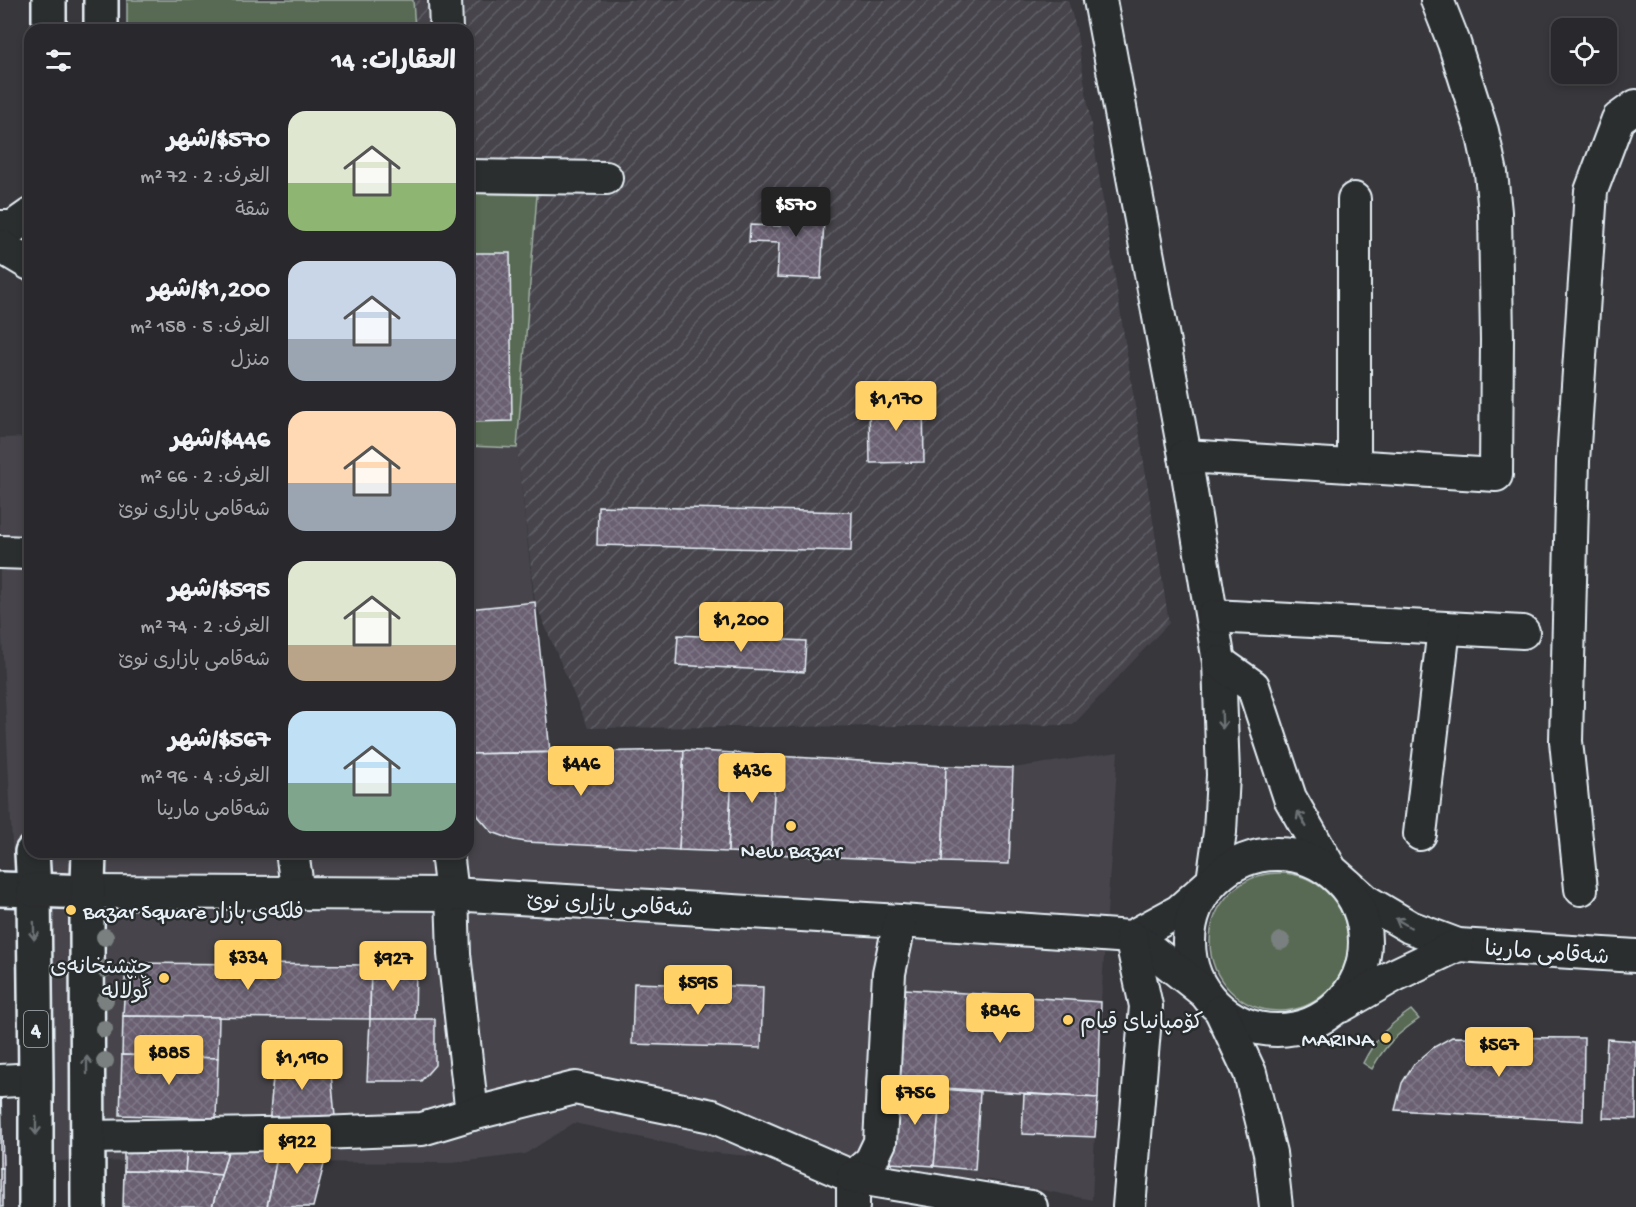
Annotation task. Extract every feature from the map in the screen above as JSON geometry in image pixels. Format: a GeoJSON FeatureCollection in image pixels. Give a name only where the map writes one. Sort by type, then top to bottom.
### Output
{"type":"FeatureCollection","features":[{"type":"Feature","properties":{"kind":"main road"},"geometry":{"type":"LineString","coordinates":[[49,0],[49,24]]}},
{"type":"Feature","properties":{"kind":"main road"},"geometry":{"type":"LineString","coordinates":[[101,0],[101,24]]}},
{"type":"Feature","properties":{"kind":"main road","name":"4"},"geometry":{"type":"LineString","coordinates":[[32,858],[36,1207]]}},
{"type":"Feature","properties":{"kind":"main road"},"geometry":{"type":"LineString","coordinates":[[88,1207],[89,858]]}},
{"type":"Feature","properties":{"kind":"main road"},"geometry":{"type":"LineString","coordinates":[[0,890],[88,892]]}},
{"type":"Feature","properties":{"kind":"street"},"geometry":{"type":"LineString","coordinates":[[445,0],[446,24]]}},
{"type":"Feature","properties":{"kind":"street"},"geometry":{"type":"LineString","coordinates":[[1100,0],[1185,456],[1219,662],[1222,775],[1220,832],[1213,881],[1199,900],[1191,922],[1188,947],[1193,970],[1250,1073],[1270,1153],[1276,1207]]}},
{"type":"Feature","properties":{"kind":"street"},"geometry":{"type":"LineString","coordinates":[[1185,456],[1496,475],[1497,328],[1495,212],[1491,173],[1482,131],[1454,43],[1437,0]]}},
{"type":"Feature","properties":{"kind":"street"},"geometry":{"type":"LineString","coordinates":[[1581,889],[1566,741],[1573,461],[1591,191],[1617,119],[1636,106]]}},
{"type":"Feature","properties":{"kind":"street"},"geometry":{"type":"LineString","coordinates":[[474,176],[606,178]]}},
{"type":"Feature","properties":{"kind":"street"},"geometry":{"type":"LineString","coordinates":[[1354,199],[1354,466]]}},
{"type":"Feature","properties":{"kind":"street"},"geometry":{"type":"LineString","coordinates":[[0,227],[13,227],[24,219]]}},
{"type":"Feature","properties":{"kind":"street"},"geometry":{"type":"LineString","coordinates":[[0,246],[24,260]]}},
{"type":"Feature","properties":{"kind":"street"},"geometry":{"type":"LineString","coordinates":[[0,552],[24,553]]}},
{"type":"Feature","properties":{"kind":"street"},"geometry":{"type":"LineString","coordinates":[[1213,616],[1523,632]]}},
{"type":"Feature","properties":{"kind":"street"},"geometry":{"type":"LineString","coordinates":[[1420,834],[1444,628]]}},
{"type":"Feature","properties":{"kind":"street"},"geometry":{"type":"LineString","coordinates":[[1219,662],[1253,686],[1290,798],[1330,870],[1349,889],[1361,912],[1366,939],[1363,965],[1352,989],[1335,1010]]}},
{"type":"Feature","properties":{"kind":"street"},"geometry":{"type":"LineString","coordinates":[[1131,938],[1179,911],[1233,865],[1257,855],[1283,853],[1308,858],[1330,870],[1366,901],[1410,927],[1458,945]]}},
{"type":"Feature","properties":{"kind":"street"},"geometry":{"type":"LineString","coordinates":[[293,858],[298,893]]}},
{"type":"Feature","properties":{"kind":"street"},"geometry":{"type":"LineString","coordinates":[[448,858],[452,894],[454,954],[472,1114]]}},
{"type":"Feature","properties":{"kind":"street","name":"شەقامی بازاری نوێ"},"geometry":{"type":"LineString","coordinates":[[88,892],[452,894],[900,921],[1131,938]]}},
{"type":"Feature","properties":{"kind":"street"},"geometry":{"type":"LineString","coordinates":[[853,1192],[880,1142],[889,974],[900,921]]}},
{"type":"Feature","properties":{"kind":"street"},"geometry":{"type":"LineString","coordinates":[[1131,938],[1150,949],[1212,1002],[1242,1024],[1266,1030],[1291,1030],[1314,1023],[1395,975],[1458,945]]}},
{"type":"Feature","properties":{"kind":"street"},"geometry":{"type":"LineString","coordinates":[[1128,1207],[1146,1006],[1131,938]]}},
{"type":"Feature","properties":{"kind":"street","name":"شەقامی مارینا"},"geometry":{"type":"LineString","coordinates":[[1458,945],[1636,956]]}},
{"type":"Feature","properties":{"kind":"street"},"geometry":{"type":"LineString","coordinates":[[0,1081],[36,1079]]}},
{"type":"Feature","properties":{"kind":"street"},"geometry":{"type":"LineString","coordinates":[[88,1137],[422,1129],[575,1088],[712,1116],[853,1192],[1031,1207]]}},
{"type":"Feature","properties":{"kind":"shaded area"},"geometry":{"type":"Polygon","coordinates":[[[413,0],[1068,0],[1076,28],[1169,623],[1073,725],[588,728],[535,602],[517,448],[537,196],[474,193],[474,24],[415,24],[413,0]]]}},
{"type":"Feature","properties":{"kind":"shaded area","name":"New Bazar"},"geometry":{"type":"Polygon","coordinates":[[[24,437],[24,858],[474,858],[474,444],[517,445],[550,751],[684,750],[1013,768],[1118,752],[1101,1002],[1092,1200],[991,1180],[707,1152],[574,1123],[525,1154],[452,1163],[20,1161],[18,968],[0,594],[0,438],[24,437]]]}},
{"type":"Feature","properties":{"kind":"green space"},"geometry":{"type":"Polygon","coordinates":[[[127,0],[413,0],[415,24],[127,24],[127,0]]]}},
{"type":"Feature","properties":{"kind":"green space"},"geometry":{"type":"Polygon","coordinates":[[[474,193],[537,195],[517,448],[474,446],[474,193]]]}},
{"type":"Feature","properties":{"kind":"green space"},"geometry":{"type":"Polygon","coordinates":[[[1279,873],[1305,878],[1328,893],[1343,916],[1348,942],[1343,968],[1328,991],[1305,1006],[1279,1011],[1253,1006],[1230,991],[1215,968],[1210,942],[1215,916],[1230,893],[1253,878],[1279,873]]]}},
{"type":"Feature","properties":{"kind":"green space"},"geometry":{"type":"Polygon","coordinates":[[[1411,1010],[1419,1019],[1392,1041],[1372,1069],[1363,1063],[1383,1033],[1411,1010]]]}},
{"type":"Feature","properties":{"kind":"building"},"geometry":{"type":"Polygon","coordinates":[[[781,198],[825,200],[821,279],[777,277],[779,243],[749,242],[750,225],[780,226],[781,198]]]}},
{"type":"Feature","properties":{"kind":"building"},"geometry":{"type":"Polygon","coordinates":[[[474,253],[510,253],[512,421],[474,422],[474,253]]]}},
{"type":"Feature","properties":{"kind":"building"},"geometry":{"type":"Polygon","coordinates":[[[923,401],[924,462],[870,463],[869,402],[923,401]]]}},
{"type":"Feature","properties":{"kind":"building"},"geometry":{"type":"Polygon","coordinates":[[[598,506],[852,512],[851,551],[597,545],[598,506]]]}},
{"type":"Feature","properties":{"kind":"building"},"geometry":{"type":"Polygon","coordinates":[[[535,602],[550,752],[474,754],[474,608],[535,602]]]}},
{"type":"Feature","properties":{"kind":"building"},"geometry":{"type":"Polygon","coordinates":[[[678,635],[806,641],[804,672],[676,665],[678,635]]]}},
{"type":"Feature","properties":{"kind":"building"},"geometry":{"type":"Polygon","coordinates":[[[684,750],[679,850],[526,842],[492,832],[478,816],[474,807],[474,754],[684,750]]]}},
{"type":"Feature","properties":{"kind":"building"},"geometry":{"type":"Polygon","coordinates":[[[684,750],[733,753],[728,852],[679,850],[684,750]]]}},
{"type":"Feature","properties":{"kind":"building"},"geometry":{"type":"Polygon","coordinates":[[[733,753],[776,756],[771,854],[728,852],[733,753]]]}},
{"type":"Feature","properties":{"kind":"building"},"geometry":{"type":"Polygon","coordinates":[[[776,756],[946,766],[942,862],[771,854],[776,756]]]}},
{"type":"Feature","properties":{"kind":"building"},"geometry":{"type":"Polygon","coordinates":[[[946,766],[1013,768],[1009,864],[942,862],[946,766]]]}},
{"type":"Feature","properties":{"kind":"building"},"geometry":{"type":"Polygon","coordinates":[[[126,963],[371,965],[370,1019],[123,1016],[126,963]]]}},
{"type":"Feature","properties":{"kind":"building"},"geometry":{"type":"Polygon","coordinates":[[[371,965],[416,967],[415,1019],[370,1019],[371,965]]]}},
{"type":"Feature","properties":{"kind":"building"},"geometry":{"type":"Polygon","coordinates":[[[634,983],[763,987],[761,1048],[632,1044],[634,983]]]}},
{"type":"Feature","properties":{"kind":"building"},"geometry":{"type":"Polygon","coordinates":[[[905,989],[1101,1002],[1098,1098],[897,1085],[905,989]]]}},
{"type":"Feature","properties":{"kind":"building"},"geometry":{"type":"Polygon","coordinates":[[[123,1016],[219,1017],[218,1058],[122,1055],[123,1016]]]}},
{"type":"Feature","properties":{"kind":"building"},"geometry":{"type":"Polygon","coordinates":[[[370,1019],[435,1019],[435,1065],[421,1081],[367,1081],[370,1019]]]}},
{"type":"Feature","properties":{"kind":"building"},"geometry":{"type":"Polygon","coordinates":[[[1452,1037],[1584,1038],[1583,1121],[1395,1110],[1402,1083],[1413,1065],[1434,1047],[1452,1037]]]}},
{"type":"Feature","properties":{"kind":"building"},"geometry":{"type":"Polygon","coordinates":[[[1607,1039],[1636,1041],[1636,1119],[1603,1118],[1607,1039]]]}},
{"type":"Feature","properties":{"kind":"building"},"geometry":{"type":"Polygon","coordinates":[[[329,1052],[336,1127],[269,1126],[275,1053],[329,1052]]]}},
{"type":"Feature","properties":{"kind":"building"},"geometry":{"type":"Polygon","coordinates":[[[122,1055],[218,1058],[216,1118],[120,1115],[122,1055]]]}},
{"type":"Feature","properties":{"kind":"building"},"geometry":{"type":"Polygon","coordinates":[[[897,1085],[941,1089],[934,1166],[890,1163],[897,1085]]]}},
{"type":"Feature","properties":{"kind":"building"},"geometry":{"type":"Polygon","coordinates":[[[941,1089],[980,1092],[975,1170],[934,1166],[941,1089]]]}},
{"type":"Feature","properties":{"kind":"building"},"geometry":{"type":"Polygon","coordinates":[[[1,1090],[3,1168],[0,1168],[1,1090]]]}},
{"type":"Feature","properties":{"kind":"building"},"geometry":{"type":"Polygon","coordinates":[[[1024,1094],[1098,1098],[1095,1137],[1022,1134],[1024,1094]]]}},
{"type":"Feature","properties":{"kind":"building"},"geometry":{"type":"Polygon","coordinates":[[[231,1141],[280,1143],[267,1207],[212,1207],[231,1141]]]}},
{"type":"Feature","properties":{"kind":"building"},"geometry":{"type":"Polygon","coordinates":[[[231,1141],[221,1175],[185,1172],[187,1143],[231,1141]]]}},
{"type":"Feature","properties":{"kind":"building"},"geometry":{"type":"Polygon","coordinates":[[[124,1143],[187,1143],[185,1172],[124,1171],[124,1143]]]}},
{"type":"Feature","properties":{"kind":"building"},"geometry":{"type":"Polygon","coordinates":[[[280,1143],[329,1145],[313,1207],[267,1207],[280,1143]]]}},
{"type":"Feature","properties":{"kind":"building"},"geometry":{"type":"Polygon","coordinates":[[[0,1168],[3,1168],[3,1207],[0,1207],[0,1168]]]}},
{"type":"Feature","properties":{"kind":"building"},"geometry":{"type":"Polygon","coordinates":[[[124,1171],[221,1175],[212,1207],[123,1207],[124,1171]]]}},
{"type":"Feature","properties":{"kind":"place","name":"New Bazar"},"geometry":{"type":"Point","coordinates":[791,826]}},
{"type":"Feature","properties":{"kind":"place","name":"Bazar Square فلکەی بازار"},"geometry":{"type":"Point","coordinates":[71,910]}},
{"type":"Feature","properties":{"kind":"place","name":"چێشتخانەی گوڵالە"},"geometry":{"type":"Point","coordinates":[164,978]}},
{"type":"Feature","properties":{"kind":"place","name":"کۆمپانیای قیام"},"geometry":{"type":"Point","coordinates":[1068,1020]}},
{"type":"Feature","properties":{"kind":"place","name":"MARINA"},"geometry":{"type":"Point","coordinates":[1386,1038]}}]}
